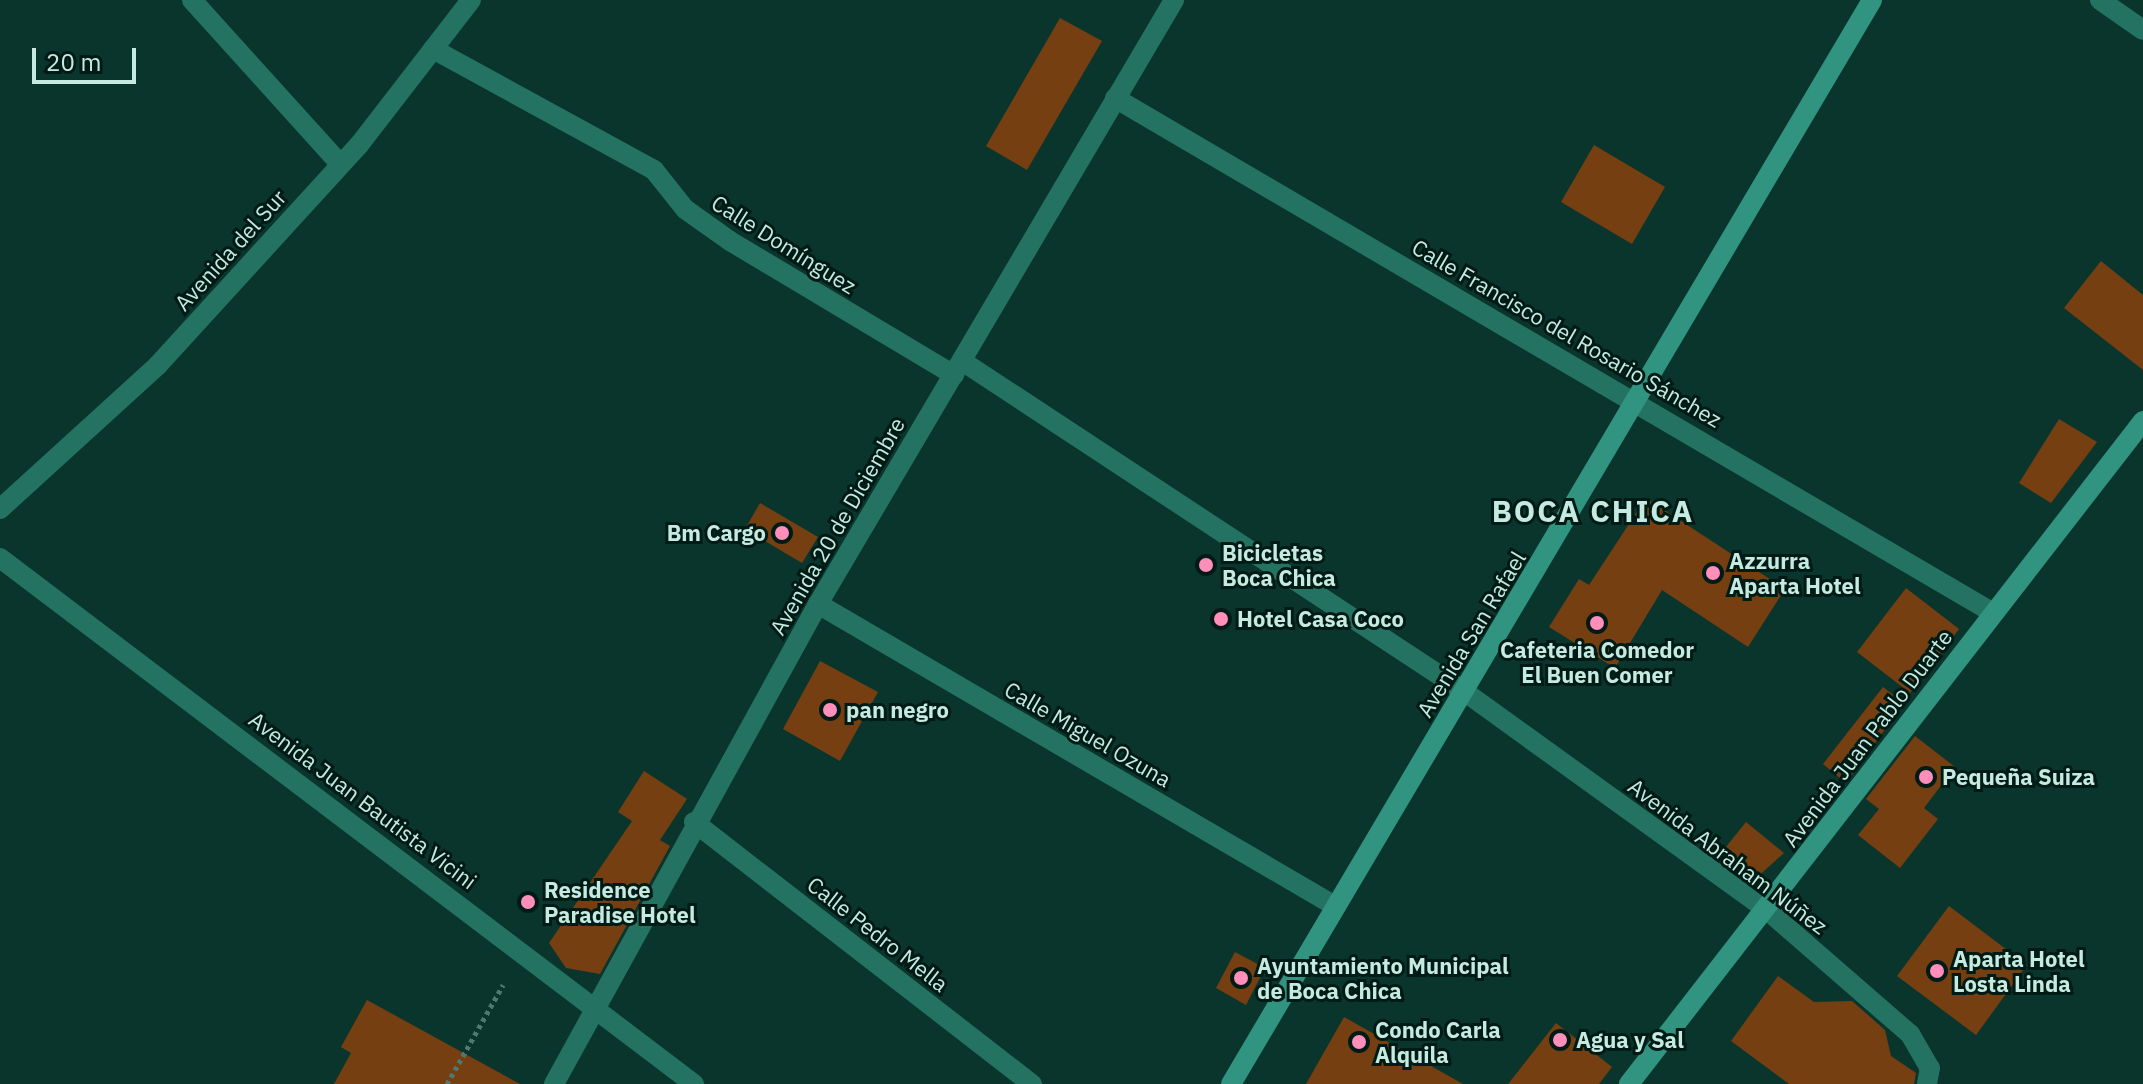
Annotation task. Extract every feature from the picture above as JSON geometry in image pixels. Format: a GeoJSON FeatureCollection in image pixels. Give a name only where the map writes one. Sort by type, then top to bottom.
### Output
{"type":"FeatureCollection","features":[{"type":"Feature","properties":{"kind":"street"},"geometry":{"type":"LineString","coordinates":[[192,0],[340,164]]}},
{"type":"Feature","properties":{"kind":"street","name":"Avenida del Sur"},"geometry":{"type":"LineString","coordinates":[[0,509],[158,365],[340,164],[471,0]]}},
{"type":"Feature","properties":{"kind":"street","name":"Avenida 20 de Diciembre"},"geometry":{"type":"LineString","coordinates":[[554,1084],[694,822],[818,604],[1174,0]]}},
{"type":"Feature","properties":{"kind":"street","name":"Avenida San Rafael"},"geometry":{"type":"LineString","coordinates":[[1231,1084],[1872,0]]}},
{"type":"Feature","properties":{"kind":"street"},"geometry":{"type":"LineString","coordinates":[[2100,0],[2143,30]]}},
{"type":"Feature","properties":{"kind":"street","name":"Calle Domínguez"},"geometry":{"type":"LineString","coordinates":[[433,49],[654,170],[685,209],[730,241],[958,368],[1465,692]]}},
{"type":"Feature","properties":{"kind":"street","name":"Calle Francisco del Rosario Sánchez"},"geometry":{"type":"LineString","coordinates":[[1115,98],[1636,400],[1993,613]]}},
{"type":"Feature","properties":{"kind":"street","name":"Avenida Juan Pablo Duarte"},"geometry":{"type":"LineString","coordinates":[[1629,1084],[2143,421]]}},
{"type":"Feature","properties":{"kind":"street","name":"Avenida Juan Bautista Vicini"},"geometry":{"type":"LineString","coordinates":[[0,558],[596,1005],[694,1084]]}},
{"type":"Feature","properties":{"kind":"street","name":"Calle Miguel Ozuna"},"geometry":{"type":"LineString","coordinates":[[818,604],[1335,906]]}},
{"type":"Feature","properties":{"kind":"street","name":"Avenida Abraham Núñez"},"geometry":{"type":"LineString","coordinates":[[1465,692],[1766,909],[1910,1034],[1930,1068],[1927,1084]]}},
{"type":"Feature","properties":{"kind":"street","name":"Calle Pedro Mella"},"geometry":{"type":"LineString","coordinates":[[694,822],[1032,1084]]}},
{"type":"Feature","properties":{"kind":"path"},"geometry":{"type":"LineString","coordinates":[[447,1084],[503,985]]}},
{"type":"Feature","properties":{"kind":"building"},"geometry":{"type":"Polygon","coordinates":[[[1060,18],[1102,41],[1027,170],[986,146],[1060,18]]]}},
{"type":"Feature","properties":{"kind":"building"},"geometry":{"type":"Polygon","coordinates":[[[1594,145],[1665,187],[1632,244],[1561,202],[1594,145]]]}},
{"type":"Feature","properties":{"kind":"building"},"geometry":{"type":"Polygon","coordinates":[[[2101,261],[2143,295],[2143,370],[2064,308],[2101,261]]]}},
{"type":"Feature","properties":{"kind":"building"},"geometry":{"type":"Polygon","coordinates":[[[2059,419],[2097,442],[2051,503],[2019,483],[2059,419]]]}},
{"type":"Feature","properties":{"kind":"building"},"geometry":{"type":"Polygon","coordinates":[[[1646,498],[1785,589],[1748,647],[1662,590],[1615,668],[1549,627],[1579,579],[1589,585],[1646,498]]]}},
{"type":"Feature","properties":{"kind":"building","name":"Bm Cargo"},"geometry":{"type":"Polygon","coordinates":[[[760,503],[818,537],[802,563],[745,529],[760,503]]]}},
{"type":"Feature","properties":{"kind":"building"},"geometry":{"type":"Polygon","coordinates":[[[1906,588],[1959,629],[1910,693],[1857,652],[1906,588]]]}},
{"type":"Feature","properties":{"kind":"building","name":"pan negro"},"geometry":{"type":"Polygon","coordinates":[[[820,661],[878,692],[840,761],[783,729],[820,661]]]}},
{"type":"Feature","properties":{"kind":"building"},"geometry":{"type":"Polygon","coordinates":[[[1883,687],[1904,703],[1846,783],[1823,764],[1883,687]]]}},
{"type":"Feature","properties":{"kind":"building"},"geometry":{"type":"Polygon","coordinates":[[[1915,736],[1955,767],[1924,808],[1938,819],[1900,868],[1858,835],[1879,809],[1866,799],[1915,736]]]}},
{"type":"Feature","properties":{"kind":"building"},"geometry":{"type":"Polygon","coordinates":[[[644,771],[687,799],[660,840],[670,846],[600,974],[566,968],[549,943],[632,821],[618,812],[644,771]]]}},
{"type":"Feature","properties":{"kind":"building"},"geometry":{"type":"Polygon","coordinates":[[[1746,822],[1784,853],[1754,880],[1717,858],[1746,822]]]}},
{"type":"Feature","properties":{"kind":"building"},"geometry":{"type":"Polygon","coordinates":[[[1949,906],[2027,965],[1976,1035],[1897,976],[1949,906]]]}},
{"type":"Feature","properties":{"kind":"building","name":"Ayuntamiento Municipal de Boca Chica"},"geometry":{"type":"Polygon","coordinates":[[[1235,952],[1265,968],[1246,1005],[1216,988],[1235,952]]]}},
{"type":"Feature","properties":{"kind":"building"},"geometry":{"type":"Polygon","coordinates":[[[1778,976],[1814,1002],[1852,1001],[1885,1030],[1891,1056],[1916,1073],[1914,1084],[1789,1084],[1731,1041],[1778,976]]]}},
{"type":"Feature","properties":{"kind":"building"},"geometry":{"type":"Polygon","coordinates":[[[367,1000],[520,1084],[334,1084],[351,1053],[341,1047],[367,1000]]]}},
{"type":"Feature","properties":{"kind":"building","name":"Condo Carla Alquila"},"geometry":{"type":"Polygon","coordinates":[[[1344,1017],[1463,1084],[1306,1084],[1344,1017]]]}},
{"type":"Feature","properties":{"kind":"building","name":"Agua y Sal"},"geometry":{"type":"Polygon","coordinates":[[[1556,1023],[1612,1067],[1599,1084],[1508,1084],[1556,1023]]]}},
{"type":"Feature","properties":{"kind":"place","name":"Bm Cargo"},"geometry":{"type":"Point","coordinates":[782,533]}},
{"type":"Feature","properties":{"kind":"place","name":"Bicicletas Boca Chica"},"geometry":{"type":"Point","coordinates":[1206,565]}},
{"type":"Feature","properties":{"kind":"place","name":"Azzurra Aparta Hotel"},"geometry":{"type":"Point","coordinates":[1713,573]}},
{"type":"Feature","properties":{"kind":"place","name":"Hotel Casa Coco"},"geometry":{"type":"Point","coordinates":[1221,619]}},
{"type":"Feature","properties":{"kind":"place","name":"Cafeteria Comedor El Buen Comer"},"geometry":{"type":"Point","coordinates":[1597,623]}},
{"type":"Feature","properties":{"kind":"place","name":"pan negro"},"geometry":{"type":"Point","coordinates":[830,710]}},
{"type":"Feature","properties":{"kind":"place","name":"Pequeña Suiza"},"geometry":{"type":"Point","coordinates":[1926,777]}},
{"type":"Feature","properties":{"kind":"place","name":"Residence Paradise Hotel"},"geometry":{"type":"Point","coordinates":[528,902]}},
{"type":"Feature","properties":{"kind":"place","name":"Aparta Hotel Losta Linda"},"geometry":{"type":"Point","coordinates":[1937,971]}},
{"type":"Feature","properties":{"kind":"place","name":"Ayuntamiento Municipal de Boca Chica"},"geometry":{"type":"Point","coordinates":[1241,978]}},
{"type":"Feature","properties":{"kind":"place","name":"Agua y Sal"},"geometry":{"type":"Point","coordinates":[1560,1040]}},
{"type":"Feature","properties":{"kind":"place","name":"Condo Carla Alquila"},"geometry":{"type":"Point","coordinates":[1359,1042]}},
{"type":"Feature","properties":{"kind":"district","name":"BOCA CHICA"},"geometry":{"type":"Point","coordinates":[1593,511]}}]}
